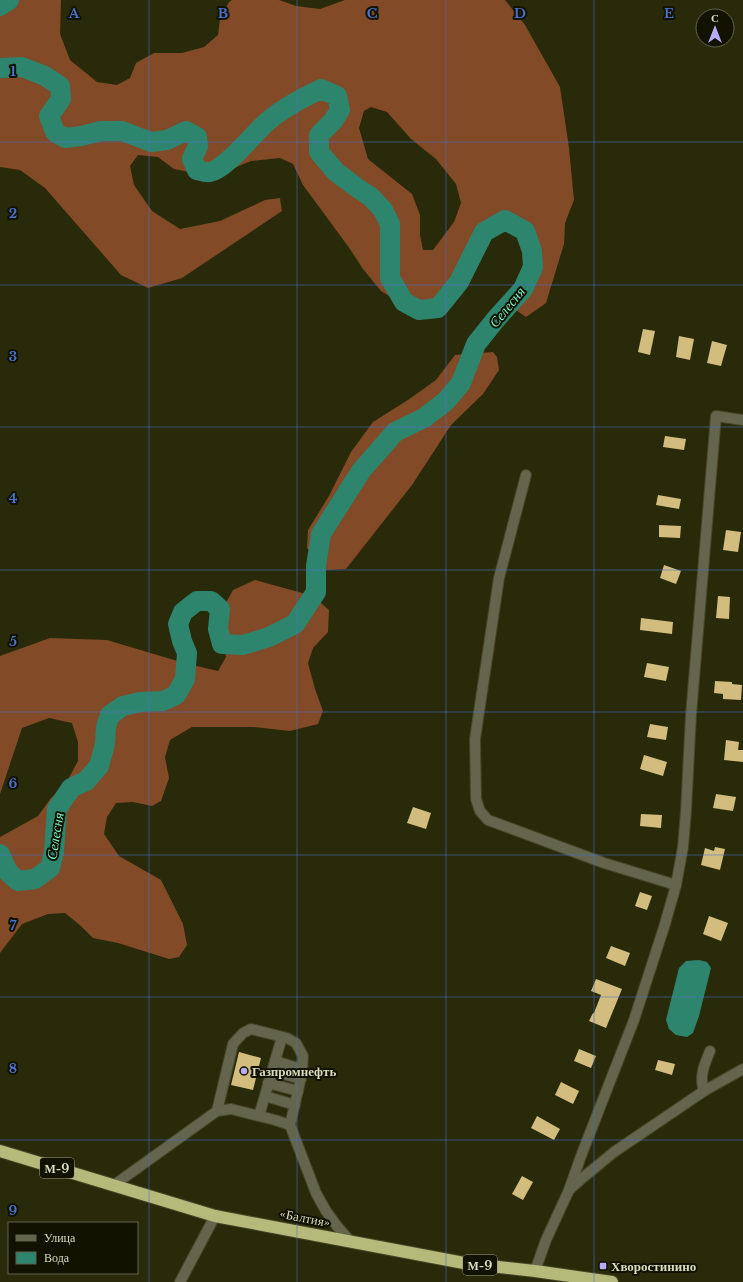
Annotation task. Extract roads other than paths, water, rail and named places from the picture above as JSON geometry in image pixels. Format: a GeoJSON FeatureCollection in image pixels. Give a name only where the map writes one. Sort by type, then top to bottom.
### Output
{"type":"FeatureCollection","features":[{"type":"Feature","properties":{"kind":"highway","name":"«Балтия»"},"geometry":{"type":"LineString","coordinates":[[0,1151],[215,1216],[464,1263],[612,1282]]}},
{"type":"Feature","properties":{"kind":"street"},"geometry":{"type":"LineString","coordinates":[[535,1271],[546,1240],[569,1190],[634,1020],[676,885],[683,846],[686,811],[691,715],[716,416],[743,420]]}},
{"type":"Feature","properties":{"kind":"street"},"geometry":{"type":"LineString","coordinates":[[526,475],[499,578],[475,739],[476,800],[480,811],[488,820],[604,863],[676,885]]}},
{"type":"Feature","properties":{"kind":"street"},"geometry":{"type":"LineString","coordinates":[[217,1111],[233,1044],[243,1033],[250,1029],[287,1038],[296,1043],[303,1056],[298,1091],[290,1125],[316,1193],[326,1211],[350,1241]]}},
{"type":"Feature","properties":{"kind":"street"},"geometry":{"type":"LineString","coordinates":[[259,1116],[282,1037]]}},
{"type":"Feature","properties":{"kind":"street"},"geometry":{"type":"LineString","coordinates":[[704,1091],[701,1083],[703,1069],[710,1051]]}},
{"type":"Feature","properties":{"kind":"street"},"geometry":{"type":"LineString","coordinates":[[273,1066],[301,1074]]}},
{"type":"Feature","properties":{"kind":"street"},"geometry":{"type":"LineString","coordinates":[[569,1190],[614,1152],[704,1091],[743,1069]]}},
{"type":"Feature","properties":{"kind":"street"},"geometry":{"type":"LineString","coordinates":[[268,1083],[298,1091]]}},
{"type":"Feature","properties":{"kind":"street"},"geometry":{"type":"LineString","coordinates":[[264,1096],[295,1105]]}},
{"type":"Feature","properties":{"kind":"street"},"geometry":{"type":"LineString","coordinates":[[114,1185],[217,1111],[231,1109],[290,1125]]}},
{"type":"Feature","properties":{"kind":"street"},"geometry":{"type":"LineString","coordinates":[[180,1282],[215,1216]]}},
{"type":"Feature","properties":{"kind":"water"},"geometry":{"type":"Polygon","coordinates":[[[699,960],[707,962],[711,968],[699,1016],[693,1033],[687,1037],[676,1035],[669,1029],[666,1020],[679,968],[686,961],[699,960]]]}},
{"type":"Feature","properties":{"kind":"waterway","name":"Селесня"},"geometry":{"type":"LineString","coordinates":[[0,6],[9,0]]}},
{"type":"Feature","properties":{"kind":"waterway","name":"Селесня"},"geometry":{"type":"LineString","coordinates":[[0,68],[22,67],[45,76],[60,86],[61,99],[49,116],[55,132],[65,138],[101,131],[122,131],[151,142],[167,140],[186,131],[197,137],[198,146],[192,159],[197,170],[207,172],[217,169],[232,158],[268,121],[280,112],[321,89],[337,96],[340,110],[333,121],[319,135],[319,152],[336,172],[371,197],[383,210],[390,224],[390,278],[404,302],[419,310],[438,308],[459,282],[484,232],[505,220],[525,231],[532,251],[533,267],[523,289],[476,344],[461,383],[446,401],[424,418],[395,432],[361,471],[321,534],[316,566],[316,592],[295,624],[269,637],[243,645],[222,644],[218,629],[220,609],[211,601],[197,601],[183,612],[178,624],[182,641],[187,653],[185,679],[176,695],[163,701],[140,702],[123,706],[110,715],[106,727],[105,744],[99,766],[86,781],[71,788],[57,809],[54,852],[50,868],[35,879],[18,881],[8,872],[0,854]]}},
{"type":"Feature","properties":{"kind":"place","name":"Газпромнефть"},"geometry":{"type":"Point","coordinates":[244,1071]}},
{"type":"Feature","properties":{"kind":"place","name":"Хворостинино"},"geometry":{"type":"Point","coordinates":[603,1266]}}]}
